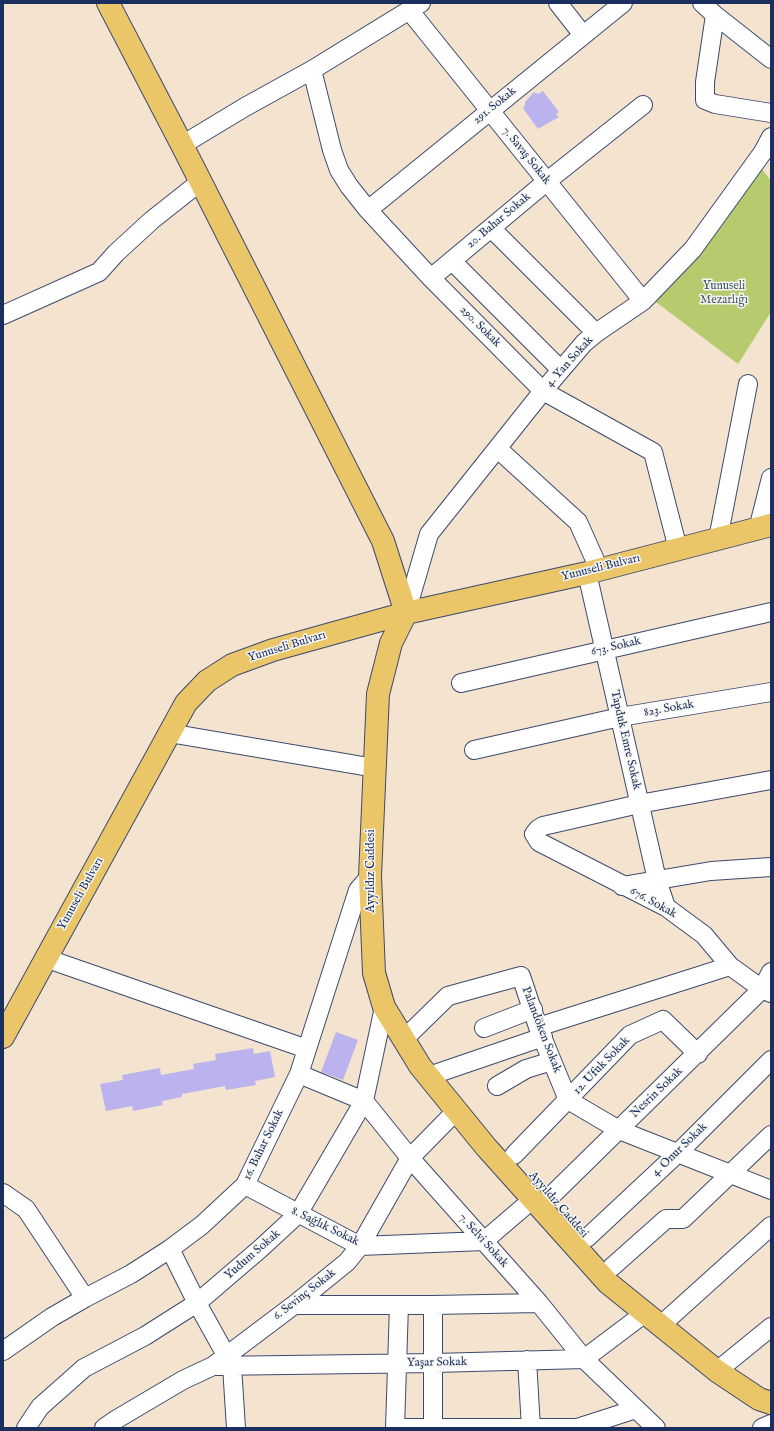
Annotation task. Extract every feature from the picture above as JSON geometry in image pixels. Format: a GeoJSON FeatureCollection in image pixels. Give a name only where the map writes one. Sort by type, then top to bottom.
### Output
{"type":"FeatureCollection","features":[{"type":"Feature","properties":{"kind":"main road"},"geometry":{"type":"LineString","coordinates":[[108,3],[182,145],[383,541],[406,613]]}},
{"type":"Feature","properties":{"kind":"main road","name":"Yunuseli Bulvarı"},"geometry":{"type":"LineString","coordinates":[[3,1037],[186,703],[206,682],[232,665],[273,650],[406,613],[593,571],[764,527]]}},
{"type":"Feature","properties":{"kind":"main road","name":"Ayyıldız Caddesi"},"geometry":{"type":"LineString","coordinates":[[406,613],[390,643],[378,694],[370,876],[374,973],[384,1006],[403,1040],[429,1076],[486,1147],[587,1238],[612,1267],[653,1320]]}},
{"type":"Feature","properties":{"kind":"main road","name":"Ayyıldız Caddesi"},"geometry":{"type":"LineString","coordinates":[[457,1110],[493,1136],[514,1155],[542,1198],[608,1283],[717,1371],[759,1399],[771,1403]]}},
{"type":"Feature","properties":{"kind":"street"},"geometry":{"type":"LineString","coordinates":[[558,3],[583,35]]}},
{"type":"Feature","properties":{"kind":"street","name":"291. Sokak"},"geometry":{"type":"LineString","coordinates":[[368,210],[623,3]]}},
{"type":"Feature","properties":{"kind":"street"},"geometry":{"type":"LineString","coordinates":[[702,3],[771,59]]}},
{"type":"Feature","properties":{"kind":"street"},"geometry":{"type":"LineString","coordinates":[[182,145],[245,107],[312,70],[415,7]]}},
{"type":"Feature","properties":{"kind":"street","name":"7. Savaş Sokak"},"geometry":{"type":"LineString","coordinates":[[415,7],[489,111],[643,301]]}},
{"type":"Feature","properties":{"kind":"street"},"geometry":{"type":"LineString","coordinates":[[715,15],[705,82],[705,100],[715,104],[771,113]]}},
{"type":"Feature","properties":{"kind":"street","name":"290. Sokak"},"geometry":{"type":"LineString","coordinates":[[312,70],[332,150],[339,170],[349,186],[368,210],[432,278],[543,391],[652,452],[678,549]]}},
{"type":"Feature","properties":{"kind":"street","name":"20. Bahar Sokak"},"geometry":{"type":"LineString","coordinates":[[432,278],[546,182],[643,105]]}},
{"type":"Feature","properties":{"kind":"street","name":"4. Yan Sokak"},"geometry":{"type":"LineString","coordinates":[[406,613],[429,534],[543,391],[584,343],[643,301],[693,249],[768,151]]}},
{"type":"Feature","properties":{"kind":"street"},"geometry":{"type":"LineString","coordinates":[[3,314],[99,272],[116,253],[152,220],[200,182]]}},
{"type":"Feature","properties":{"kind":"street"},"geometry":{"type":"LineString","coordinates":[[491,228],[596,333]]}},
{"type":"Feature","properties":{"kind":"street"},"geometry":{"type":"LineString","coordinates":[[452,261],[561,370]]}},
{"type":"Feature","properties":{"kind":"street"},"geometry":{"type":"LineString","coordinates":[[718,539],[748,384]]}},
{"type":"Feature","properties":{"kind":"street","name":"Tapduk Emre Sokak"},"geometry":{"type":"LineString","coordinates":[[498,449],[578,522],[593,571],[604,650],[657,880],[666,907]]}},
{"type":"Feature","properties":{"kind":"street"},"geometry":{"type":"LineString","coordinates":[[764,527],[771,478]]}},
{"type":"Feature","properties":{"kind":"street","name":"673. Sokak"},"geometry":{"type":"LineString","coordinates":[[461,683],[771,612]]}},
{"type":"Feature","properties":{"kind":"street","name":"823. Sokak"},"geometry":{"type":"LineString","coordinates":[[474,750],[620,717],[771,692]]}},
{"type":"Feature","properties":{"kind":"street"},"geometry":{"type":"LineString","coordinates":[[169,733],[375,768]]}},
{"type":"Feature","properties":{"kind":"street"},"geometry":{"type":"LineString","coordinates":[[639,804],[771,780]]}},
{"type":"Feature","properties":{"kind":"street","name":"676. Sokak"},"geometry":{"type":"LineString","coordinates":[[639,804],[542,826],[534,834],[539,842],[622,886],[666,907],[704,935],[730,966],[769,981]]}},
{"type":"Feature","properties":{"kind":"street"},"geometry":{"type":"LineString","coordinates":[[622,886],[711,871],[771,867]]}},
{"type":"Feature","properties":{"kind":"street","name":"16. Bahar Sokak"},"geometry":{"type":"LineString","coordinates":[[3,1351],[52,1316],[131,1274],[170,1249],[202,1224],[245,1185],[299,1074],[358,890],[370,876]]}},
{"type":"Feature","properties":{"kind":"street"},"geometry":{"type":"LineString","coordinates":[[45,958],[307,1049]]}},
{"type":"Feature","properties":{"kind":"street"},"geometry":{"type":"LineString","coordinates":[[429,1076],[540,1032],[730,966]]}},
{"type":"Feature","properties":{"kind":"street","name":"Palandöken Sokak"},"geometry":{"type":"LineString","coordinates":[[403,1040],[448,996],[521,976],[540,1032],[568,1100]]}},
{"type":"Feature","properties":{"kind":"street","name":"Nesrin Sokak"},"geometry":{"type":"LineString","coordinates":[[484,1241],[542,1198],[619,1130],[698,1054],[769,981]]}},
{"type":"Feature","properties":{"kind":"street","name":"Yudum Sokak"},"geometry":{"type":"LineString","coordinates":[[26,1428],[40,1407],[84,1368],[145,1336],[196,1303],[260,1250],[298,1214],[364,1101],[384,1006]]}},
{"type":"Feature","properties":{"kind":"street"},"geometry":{"type":"LineString","coordinates":[[484,1028],[533,1009]]}},
{"type":"Feature","properties":{"kind":"street","name":"12. Ufuk Sokak"},"geometry":{"type":"LineString","coordinates":[[514,1155],[630,1035],[663,1020],[698,1054]]}},
{"type":"Feature","properties":{"kind":"street","name":"4. Onur Sokak"},"geometry":{"type":"LineString","coordinates":[[587,1238],[678,1153],[771,1060]]}},
{"type":"Feature","properties":{"kind":"street"},"geometry":{"type":"LineString","coordinates":[[497,1086],[526,1069],[552,1061]]}},
{"type":"Feature","properties":{"kind":"street","name":"7. Selvi Sokak"},"geometry":{"type":"LineString","coordinates":[[299,1074],[364,1101],[410,1158],[539,1303],[584,1359],[656,1428]]}},
{"type":"Feature","properties":{"kind":"street"},"geometry":{"type":"LineString","coordinates":[[568,1100],[619,1130],[771,1190]]}},
{"type":"Feature","properties":{"kind":"street","name":"6. Sevinç Sokak"},"geometry":{"type":"LineString","coordinates":[[104,1428],[177,1384],[224,1363],[347,1262],[360,1246],[410,1158],[457,1110]]}},
{"type":"Feature","properties":{"kind":"street"},"geometry":{"type":"LineString","coordinates":[[612,1267],[666,1219],[683,1219],[771,1135]]}},
{"type":"Feature","properties":{"kind":"street","name":"8. Sağlık Sokak"},"geometry":{"type":"LineString","coordinates":[[245,1185],[360,1246],[484,1241]]}},
{"type":"Feature","properties":{"kind":"street"},"geometry":{"type":"LineString","coordinates":[[3,1193],[26,1209],[85,1298]]}},
{"type":"Feature","properties":{"kind":"street"},"geometry":{"type":"LineString","coordinates":[[584,1359],[653,1320],[771,1226]]}},
{"type":"Feature","properties":{"kind":"street"},"geometry":{"type":"LineString","coordinates":[[170,1249],[224,1363],[236,1428]]}},
{"type":"Feature","properties":{"kind":"street"},"geometry":{"type":"LineString","coordinates":[[294,1305],[539,1303]]}},
{"type":"Feature","properties":{"kind":"street"},"geometry":{"type":"LineString","coordinates":[[395,1428],[399,1305]]}},
{"type":"Feature","properties":{"kind":"street"},"geometry":{"type":"LineString","coordinates":[[433,1305],[433,1428]]}},
{"type":"Feature","properties":{"kind":"street"},"geometry":{"type":"LineString","coordinates":[[717,1371],[771,1327]]}},
{"type":"Feature","properties":{"kind":"street","name":"Yaşar Sokak"},"geometry":{"type":"LineString","coordinates":[[224,1363],[397,1364],[584,1359]]}},
{"type":"Feature","properties":{"kind":"street"},"geometry":{"type":"LineString","coordinates":[[527,1360],[531,1428]]}},
{"type":"Feature","properties":{"kind":"street"},"geometry":{"type":"LineString","coordinates":[[402,1428],[577,1428],[636,1410]]}},
{"type":"Feature","properties":{"kind":"street"},"geometry":{"type":"LineString","coordinates":[[762,1428],[771,1424]]}},
{"type":"Feature","properties":{"kind":"green space","name":"Yunuseli Mezarlığı"},"geometry":{"type":"Polygon","coordinates":[[[759,165],[771,181],[771,312],[738,364],[652,299],[759,165]]]}},
{"type":"Feature","properties":{"kind":"building"},"geometry":{"type":"Polygon","coordinates":[[[543,91],[559,112],[556,114],[559,117],[538,129],[523,108],[525,102],[534,92],[538,94],[543,91]]]}},
{"type":"Feature","properties":{"kind":"building"},"geometry":{"type":"Polygon","coordinates":[[[336,1032],[358,1040],[343,1080],[321,1072],[336,1032]]]}},
{"type":"Feature","properties":{"kind":"building"},"geometry":{"type":"Polygon","coordinates":[[[253,1048],[254,1054],[270,1051],[275,1077],[255,1081],[256,1085],[226,1090],[225,1086],[182,1094],[182,1097],[162,1101],[163,1105],[133,1111],[132,1106],[106,1111],[100,1084],[123,1080],[122,1075],[160,1068],[161,1075],[194,1069],[193,1064],[216,1060],[215,1054],[253,1048]]]}}]}
